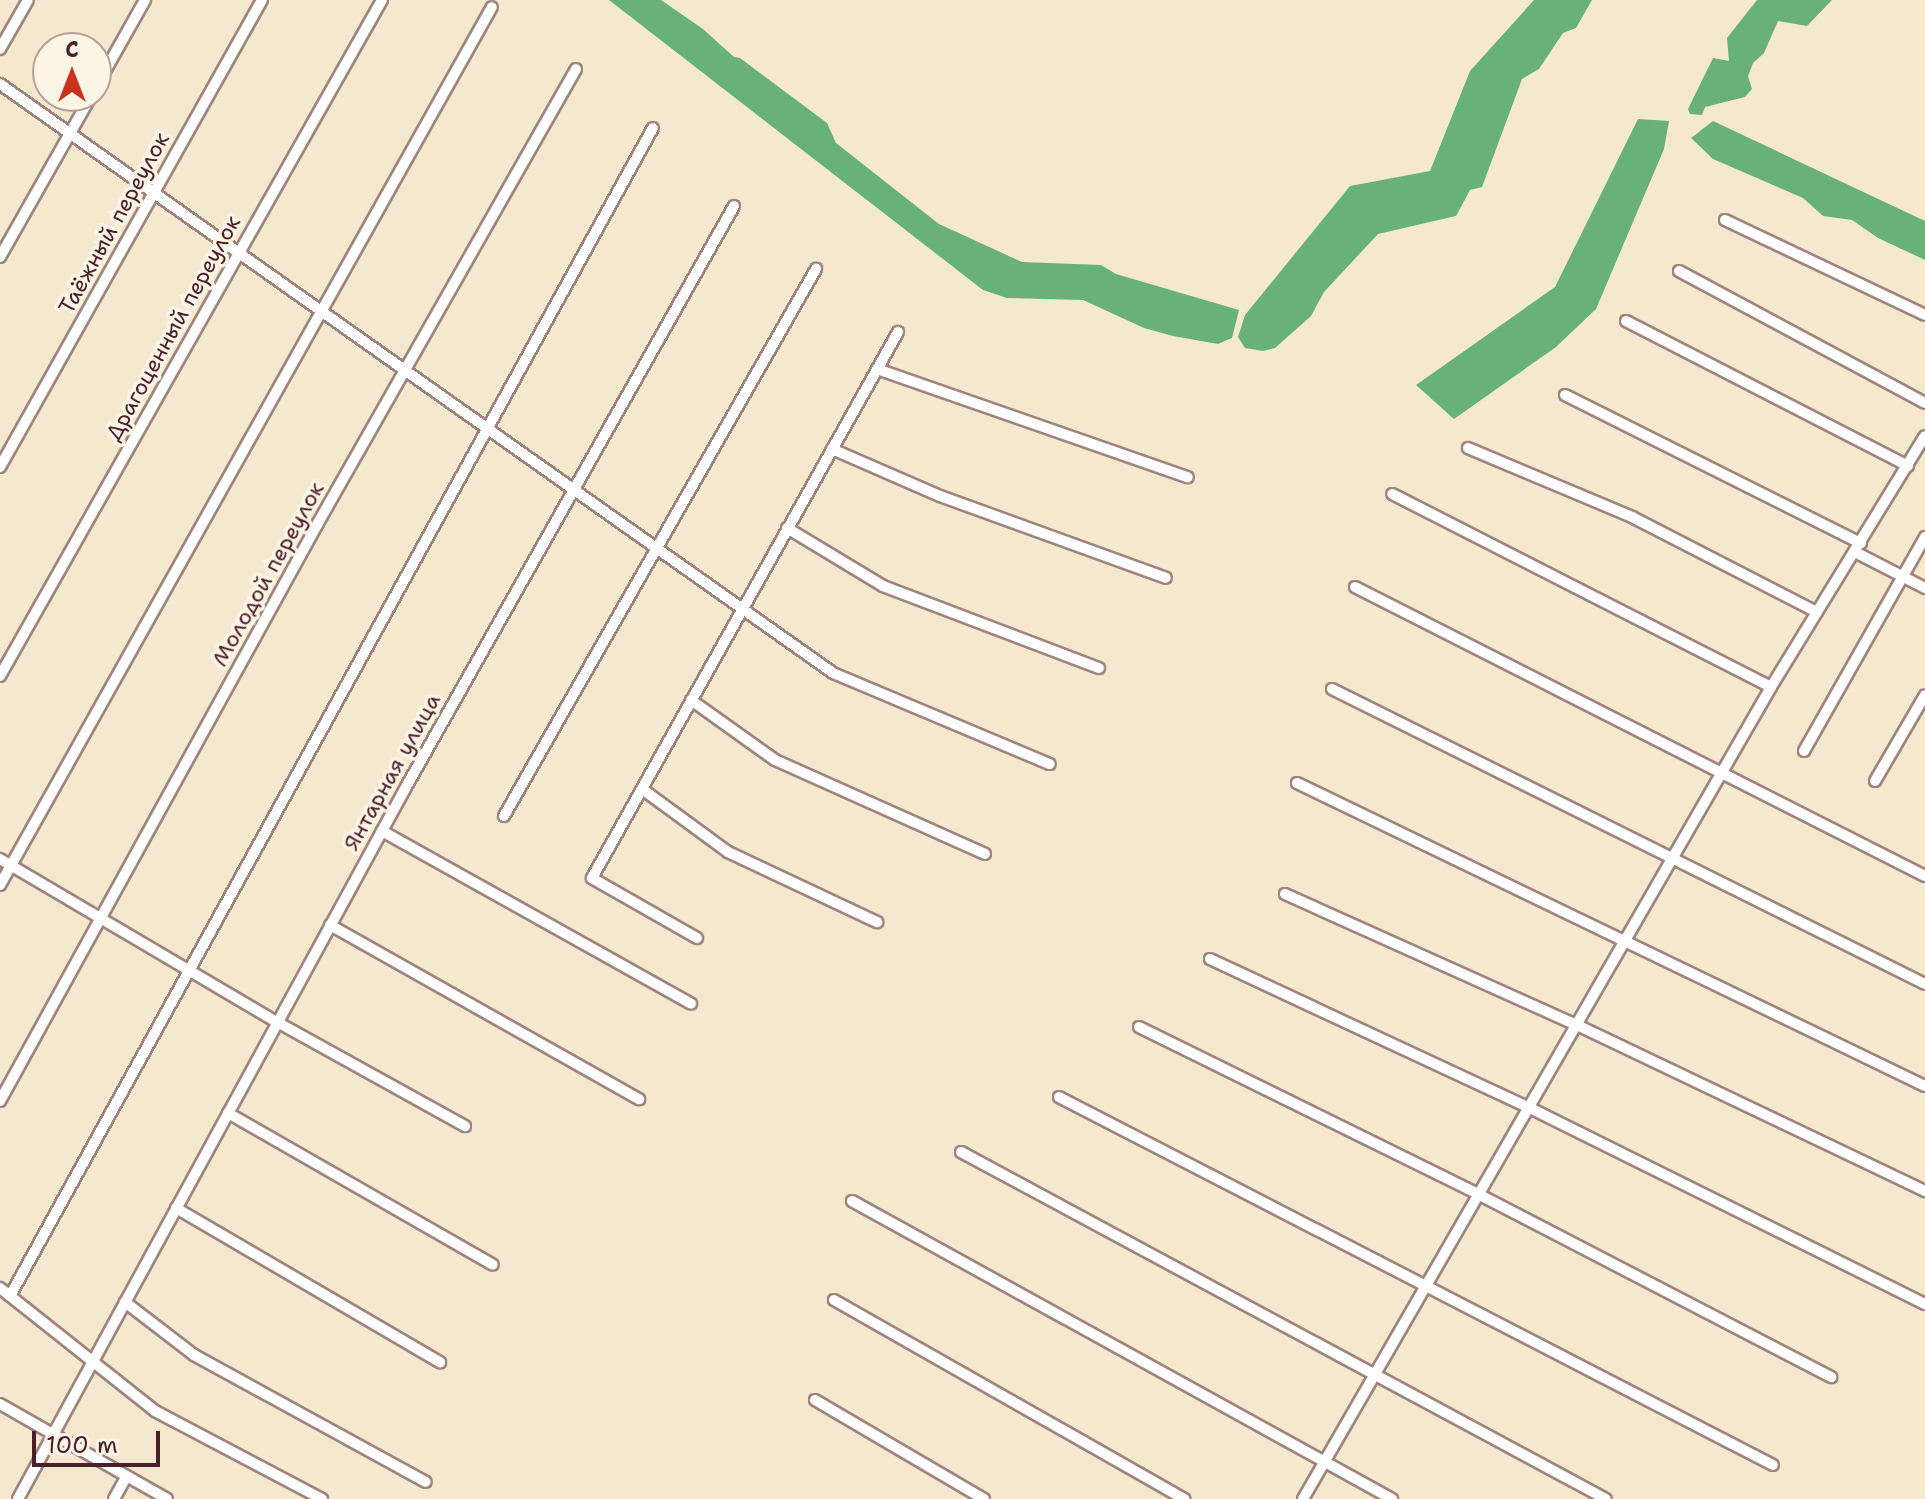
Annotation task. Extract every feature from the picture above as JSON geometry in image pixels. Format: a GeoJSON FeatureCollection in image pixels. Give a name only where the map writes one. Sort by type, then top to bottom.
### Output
{"type":"FeatureCollection","features":[{"type":"Feature","properties":{"kind":"street"},"geometry":{"type":"LineString","coordinates":[[0,49],[28,0]]}},
{"type":"Feature","properties":{"kind":"street"},"geometry":{"type":"LineString","coordinates":[[112,59],[145,0]]}},
{"type":"Feature","properties":{"kind":"street","name":"Таёжный переулок"},"geometry":{"type":"LineString","coordinates":[[0,467],[262,0]]}},
{"type":"Feature","properties":{"kind":"street","name":"Драгоценный переулок"},"geometry":{"type":"LineString","coordinates":[[0,676],[382,0]]}},
{"type":"Feature","properties":{"kind":"street"},"geometry":{"type":"LineString","coordinates":[[0,885],[492,7]]}},
{"type":"Feature","properties":{"kind":"street","name":"Молодой переулок"},"geometry":{"type":"LineString","coordinates":[[0,1101],[404,371],[576,69]]}},
{"type":"Feature","properties":{"kind":"street"},"geometry":{"type":"LineString","coordinates":[[0,84],[833,673],[1050,764]]}},
{"type":"Feature","properties":{"kind":"street"},"geometry":{"type":"LineString","coordinates":[[0,257],[82,112]]}},
{"type":"Feature","properties":{"kind":"street"},"geometry":{"type":"LineString","coordinates":[[10,1296],[653,128]]}},
{"type":"Feature","properties":{"kind":"street","name":"Янтарная улица"},"geometry":{"type":"LineString","coordinates":[[18,1499],[382,831],[734,206]]}},
{"type":"Feature","properties":{"kind":"street"},"geometry":{"type":"LineString","coordinates":[[1725,220],[1925,315]]}},
{"type":"Feature","properties":{"kind":"street"},"geometry":{"type":"LineString","coordinates":[[504,816],[816,269]]}},
{"type":"Feature","properties":{"kind":"street"},"geometry":{"type":"LineString","coordinates":[[1679,271],[1925,403]]}},
{"type":"Feature","properties":{"kind":"street"},"geometry":{"type":"LineString","coordinates":[[1626,321],[1908,466]]}},
{"type":"Feature","properties":{"kind":"street"},"geometry":{"type":"LineString","coordinates":[[697,938],[592,878],[898,332]]}},
{"type":"Feature","properties":{"kind":"street"},"geometry":{"type":"LineString","coordinates":[[877,369],[1188,477]]}},
{"type":"Feature","properties":{"kind":"street"},"geometry":{"type":"LineString","coordinates":[[1565,395],[1858,548],[1925,588]]}},
{"type":"Feature","properties":{"kind":"street"},"geometry":{"type":"LineString","coordinates":[[1303,1499],[1771,687],[1925,436]]}},
{"type":"Feature","properties":{"kind":"street"},"geometry":{"type":"LineString","coordinates":[[1468,448],[1632,517],[1817,612]]}},
{"type":"Feature","properties":{"kind":"street"},"geometry":{"type":"LineString","coordinates":[[832,449],[940,496],[1166,578]]}},
{"type":"Feature","properties":{"kind":"street"},"geometry":{"type":"LineString","coordinates":[[1392,494],[1771,687]]}},
{"type":"Feature","properties":{"kind":"street"},"geometry":{"type":"LineString","coordinates":[[787,528],[883,586],[1099,668]]}},
{"type":"Feature","properties":{"kind":"street"},"geometry":{"type":"LineString","coordinates":[[1804,751],[1925,537]]}},
{"type":"Feature","properties":{"kind":"street"},"geometry":{"type":"LineString","coordinates":[[1355,587],[1925,876]]}},
{"type":"Feature","properties":{"kind":"street"},"geometry":{"type":"LineString","coordinates":[[1332,689],[1925,984]]}},
{"type":"Feature","properties":{"kind":"street"},"geometry":{"type":"LineString","coordinates":[[1875,781],[1925,695]]}},
{"type":"Feature","properties":{"kind":"street"},"geometry":{"type":"LineString","coordinates":[[691,700],[775,760],[985,854]]}},
{"type":"Feature","properties":{"kind":"street"},"geometry":{"type":"LineString","coordinates":[[1297,783],[1925,1086]]}},
{"type":"Feature","properties":{"kind":"street"},"geometry":{"type":"LineString","coordinates":[[642,789],[728,852],[877,922]]}},
{"type":"Feature","properties":{"kind":"street"},"geometry":{"type":"LineString","coordinates":[[382,831],[691,1004]]}},
{"type":"Feature","properties":{"kind":"street"},"geometry":{"type":"LineString","coordinates":[[0,859],[277,1022],[465,1126]]}},
{"type":"Feature","properties":{"kind":"street"},"geometry":{"type":"LineString","coordinates":[[1285,894],[1577,1025],[1925,1191]]}},
{"type":"Feature","properties":{"kind":"street"},"geometry":{"type":"LineString","coordinates":[[330,925],[639,1099]]}},
{"type":"Feature","properties":{"kind":"street"},"geometry":{"type":"LineString","coordinates":[[1210,959],[1528,1107],[1925,1304]]}},
{"type":"Feature","properties":{"kind":"street"},"geometry":{"type":"LineString","coordinates":[[1139,1027],[1478,1194],[1831,1377]]}},
{"type":"Feature","properties":{"kind":"street"},"geometry":{"type":"LineString","coordinates":[[1059,1097],[1773,1465]]}},
{"type":"Feature","properties":{"kind":"street"},"geometry":{"type":"LineString","coordinates":[[228,1113],[493,1265]]}},
{"type":"Feature","properties":{"kind":"street"},"geometry":{"type":"LineString","coordinates":[[961,1152],[1606,1499]]}},
{"type":"Feature","properties":{"kind":"street"},"geometry":{"type":"LineString","coordinates":[[852,1201],[1392,1499]]}},
{"type":"Feature","properties":{"kind":"street"},"geometry":{"type":"LineString","coordinates":[[176,1208],[440,1362]]}},
{"type":"Feature","properties":{"kind":"street"},"geometry":{"type":"LineString","coordinates":[[0,1288],[155,1411],[322,1499]]}},
{"type":"Feature","properties":{"kind":"street"},"geometry":{"type":"LineString","coordinates":[[834,1300],[1185,1499]]}},
{"type":"Feature","properties":{"kind":"street"},"geometry":{"type":"LineString","coordinates":[[125,1302],[194,1355],[426,1482]]}},
{"type":"Feature","properties":{"kind":"street"},"geometry":{"type":"LineString","coordinates":[[815,1400],[984,1499]]}},
{"type":"Feature","properties":{"kind":"street"},"geometry":{"type":"LineString","coordinates":[[0,1404],[167,1499]]}},
{"type":"Feature","properties":{"kind":"street"},"geometry":{"type":"LineString","coordinates":[[114,1499],[126,1477]]}},
{"type":"Feature","properties":{"kind":"green space"},"geometry":{"type":"Polygon","coordinates":[[[609,0],[661,0],[827,123],[836,143],[939,224],[1022,262],[1101,265],[1116,274],[1239,310],[1232,338],[1218,344],[1173,336],[1144,328],[1083,300],[1007,298],[983,290],[609,0]]]}},
{"type":"Feature","properties":{"kind":"green space"},"geometry":{"type":"Polygon","coordinates":[[[1534,0],[1592,0],[1576,28],[1563,33],[1539,69],[1522,79],[1482,187],[1470,190],[1456,216],[1378,234],[1324,292],[1311,316],[1275,348],[1263,351],[1245,348],[1238,337],[1245,315],[1350,186],[1430,171],[1470,71],[1534,0]]]}},
{"type":"Feature","properties":{"kind":"green space"},"geometry":{"type":"Polygon","coordinates":[[[1757,0],[1832,0],[1807,26],[1778,21],[1764,53],[1753,63],[1748,76],[1752,89],[1745,97],[1705,107],[1702,115],[1690,114],[1688,109],[1713,58],[1729,61],[1727,38],[1757,0]]]}},
{"type":"Feature","properties":{"kind":"green space"},"geometry":{"type":"Polygon","coordinates":[[[1638,119],[1669,121],[1664,149],[1596,309],[1556,347],[1454,419],[1416,385],[1555,287],[1638,119]]]}},
{"type":"Feature","properties":{"kind":"green space"},"geometry":{"type":"Polygon","coordinates":[[[1713,121],[1925,221],[1925,260],[1878,238],[1852,220],[1823,216],[1803,198],[1713,159],[1691,138],[1713,121]]]}}]}
